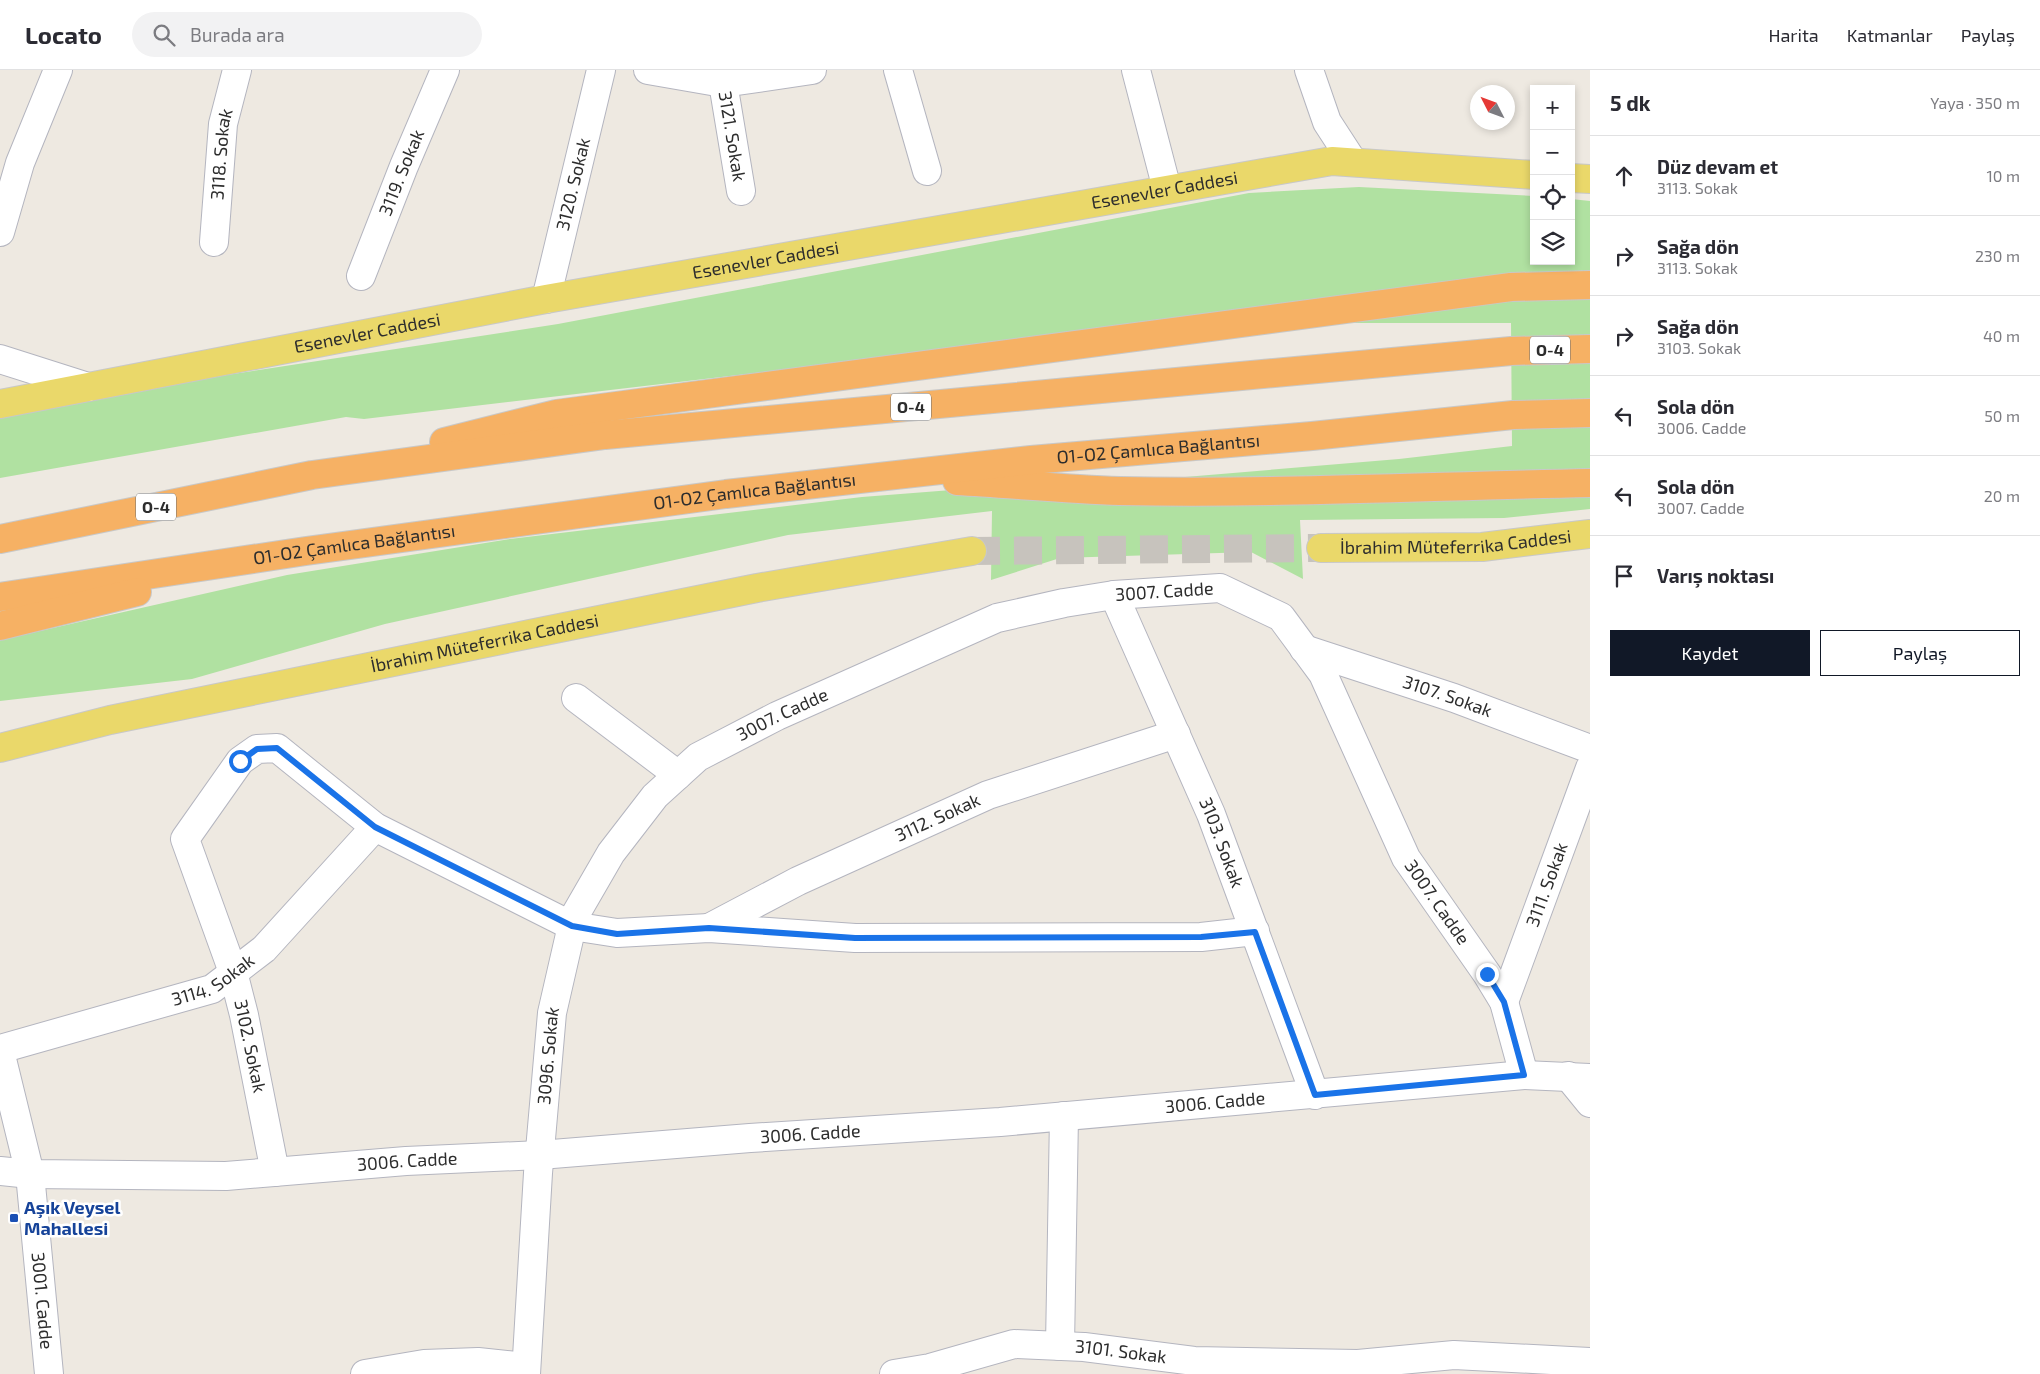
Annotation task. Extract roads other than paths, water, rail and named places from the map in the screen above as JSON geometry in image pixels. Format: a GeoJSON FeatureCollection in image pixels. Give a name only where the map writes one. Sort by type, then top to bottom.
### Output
{"type":"FeatureCollection","features":[{"type":"Feature","properties":{"kind":"highway"},"geometry":{"type":"LineString","coordinates":[[312,475],[556,414],[1512,287],[1590,285]]}},
{"type":"Feature","properties":{"kind":"highway","name":"O-4"},"geometry":{"type":"LineString","coordinates":[[0,539],[312,475],[606,435],[1511,351],[1590,350]]}},
{"type":"Feature","properties":{"kind":"highway","name":"O1-O2 Çamlıca Bağlantısı"},"geometry":{"type":"LineString","coordinates":[[0,597],[306,551],[726,494],[1031,460],[1312,436],[1513,415],[1590,413]]}},
{"type":"Feature","properties":{"kind":"highway"},"geometry":{"type":"LineString","coordinates":[[878,477],[1128,491],[1398,490],[1512,484],[1590,483]]}},
{"type":"Feature","properties":{"kind":"highway"},"geometry":{"type":"LineString","coordinates":[[0,626],[306,551]]}},
{"type":"Feature","properties":{"kind":"main road","name":"Esenevler Caddesi"},"geometry":{"type":"LineString","coordinates":[[0,404],[546,299],[1332,161],[1530,175]]}},
{"type":"Feature","properties":{"kind":"main road"},"geometry":{"type":"LineString","coordinates":[[1575,178],[1590,179]]}},
{"type":"Feature","properties":{"kind":"main road","name":"İbrahim Müteferrika Caddesi"},"geometry":{"type":"LineString","coordinates":[[1321,548],[1482,547],[1590,534]]}},
{"type":"Feature","properties":{"kind":"main road","name":"İbrahim Müteferrika Caddesi"},"geometry":{"type":"LineString","coordinates":[[0,748],[110,720],[757,588],[972,551]]}},
{"type":"Feature","properties":{"kind":"street"},"geometry":{"type":"LineString","coordinates":[[0,232],[20,162],[58,70]]}},
{"type":"Feature","properties":{"kind":"street","name":"3118. Sokak"},"geometry":{"type":"LineString","coordinates":[[214,242],[223,124],[236,70]]}},
{"type":"Feature","properties":{"kind":"street","name":"3119. Sokak"},"geometry":{"type":"LineString","coordinates":[[361,276],[404,166],[445,70]]}},
{"type":"Feature","properties":{"kind":"street","name":"3120. Sokak"},"geometry":{"type":"LineString","coordinates":[[546,299],[600,70]]}},
{"type":"Feature","properties":{"kind":"street"},"geometry":{"type":"LineString","coordinates":[[648,70],[723,83],[811,70]]}},
{"type":"Feature","properties":{"kind":"street"},"geometry":{"type":"LineString","coordinates":[[898,70],[926,171]]}},
{"type":"Feature","properties":{"kind":"street"},"geometry":{"type":"LineString","coordinates":[[1136,70],[1167,189]]}},
{"type":"Feature","properties":{"kind":"street"},"geometry":{"type":"LineString","coordinates":[[1309,70],[1327,122],[1353,162]]}},
{"type":"Feature","properties":{"kind":"street","name":"3121. Sokak"},"geometry":{"type":"LineString","coordinates":[[723,83],[741,191]]}},
{"type":"Feature","properties":{"kind":"street"},"geometry":{"type":"LineString","coordinates":[[0,359],[88,387]]}},
{"type":"Feature","properties":{"kind":"street","name":"3007. Cadde"},"geometry":{"type":"LineString","coordinates":[[678,775],[698,757],[777,716],[996,618],[1064,603],[1114,596],[1220,588],[1281,617],[1323,674],[1406,858],[1487,974],[1504,1002],[1524,1075]]}},
{"type":"Feature","properties":{"kind":"street","name":"3103. Sokak"},"geometry":{"type":"LineString","coordinates":[[1114,596],[1211,814],[1315,1095]]}},
{"type":"Feature","properties":{"kind":"street","name":"3107. Sokak"},"geometry":{"type":"LineString","coordinates":[[1304,649],[1454,698],[1590,749]]}},
{"type":"Feature","properties":{"kind":"street"},"geometry":{"type":"LineString","coordinates":[[576,698],[678,775]]}},
{"type":"Feature","properties":{"kind":"street","name":"3112. Sokak"},"geometry":{"type":"LineString","coordinates":[[709,928],[798,881],[988,795],[1176,734]]}},
{"type":"Feature","properties":{"kind":"street","name":"3102. Sokak"},"geometry":{"type":"LineString","coordinates":[[275,1172],[244,1015],[233,972],[185,839],[240,761],[257,749],[277,748],[375,827]]}},
{"type":"Feature","properties":{"kind":"street","name":"3111. Sokak"},"geometry":{"type":"LineString","coordinates":[[1504,1002],[1590,768]]}},
{"type":"Feature","properties":{"kind":"street","name":"3096. Sokak"},"geometry":{"type":"LineString","coordinates":[[526,1371],[540,1155],[552,1012],[574,917],[611,853],[656,796],[678,775]]}},
{"type":"Feature","properties":{"kind":"street"},"geometry":{"type":"LineString","coordinates":[[375,827],[572,926],[617,934],[709,928],[855,938],[1201,937],[1255,932]]}},
{"type":"Feature","properties":{"kind":"street","name":"3114. Sokak"},"geometry":{"type":"LineString","coordinates":[[0,1050],[212,989],[264,949],[375,827]]}},
{"type":"Feature","properties":{"kind":"street","name":"3001. Cadde"},"geometry":{"type":"LineString","coordinates":[[0,1050],[30,1174],[49,1374]]}},
{"type":"Feature","properties":{"kind":"street","name":"3006. Cadde"},"geometry":{"type":"LineString","coordinates":[[0,1171],[30,1174],[226,1176],[406,1161],[540,1155],[1064,1116],[1524,1075],[1579,1077]]}},
{"type":"Feature","properties":{"kind":"street"},"geometry":{"type":"LineString","coordinates":[[1579,1077],[1590,1103]]}},
{"type":"Feature","properties":{"kind":"street"},"geometry":{"type":"LineString","coordinates":[[1060,1346],[1064,1116]]}},
{"type":"Feature","properties":{"kind":"street","name":"3101. Sokak"},"geometry":{"type":"LineString","coordinates":[[894,1374],[930,1368],[1014,1344],[1084,1347],[1194,1361],[1358,1364],[1454,1355],[1590,1362]]}},
{"type":"Feature","properties":{"kind":"street"},"geometry":{"type":"LineString","coordinates":[[365,1374],[424,1364],[478,1362],[526,1371]]}},
{"type":"Feature","properties":{"kind":"tunnel"},"geometry":{"type":"LineString","coordinates":[[972,551],[1321,548]]}},
{"type":"Feature","properties":{"kind":"place","name":"Aşık Veysel Mahallesi"},"geometry":{"type":"Point","coordinates":[14,1218]}}]}
